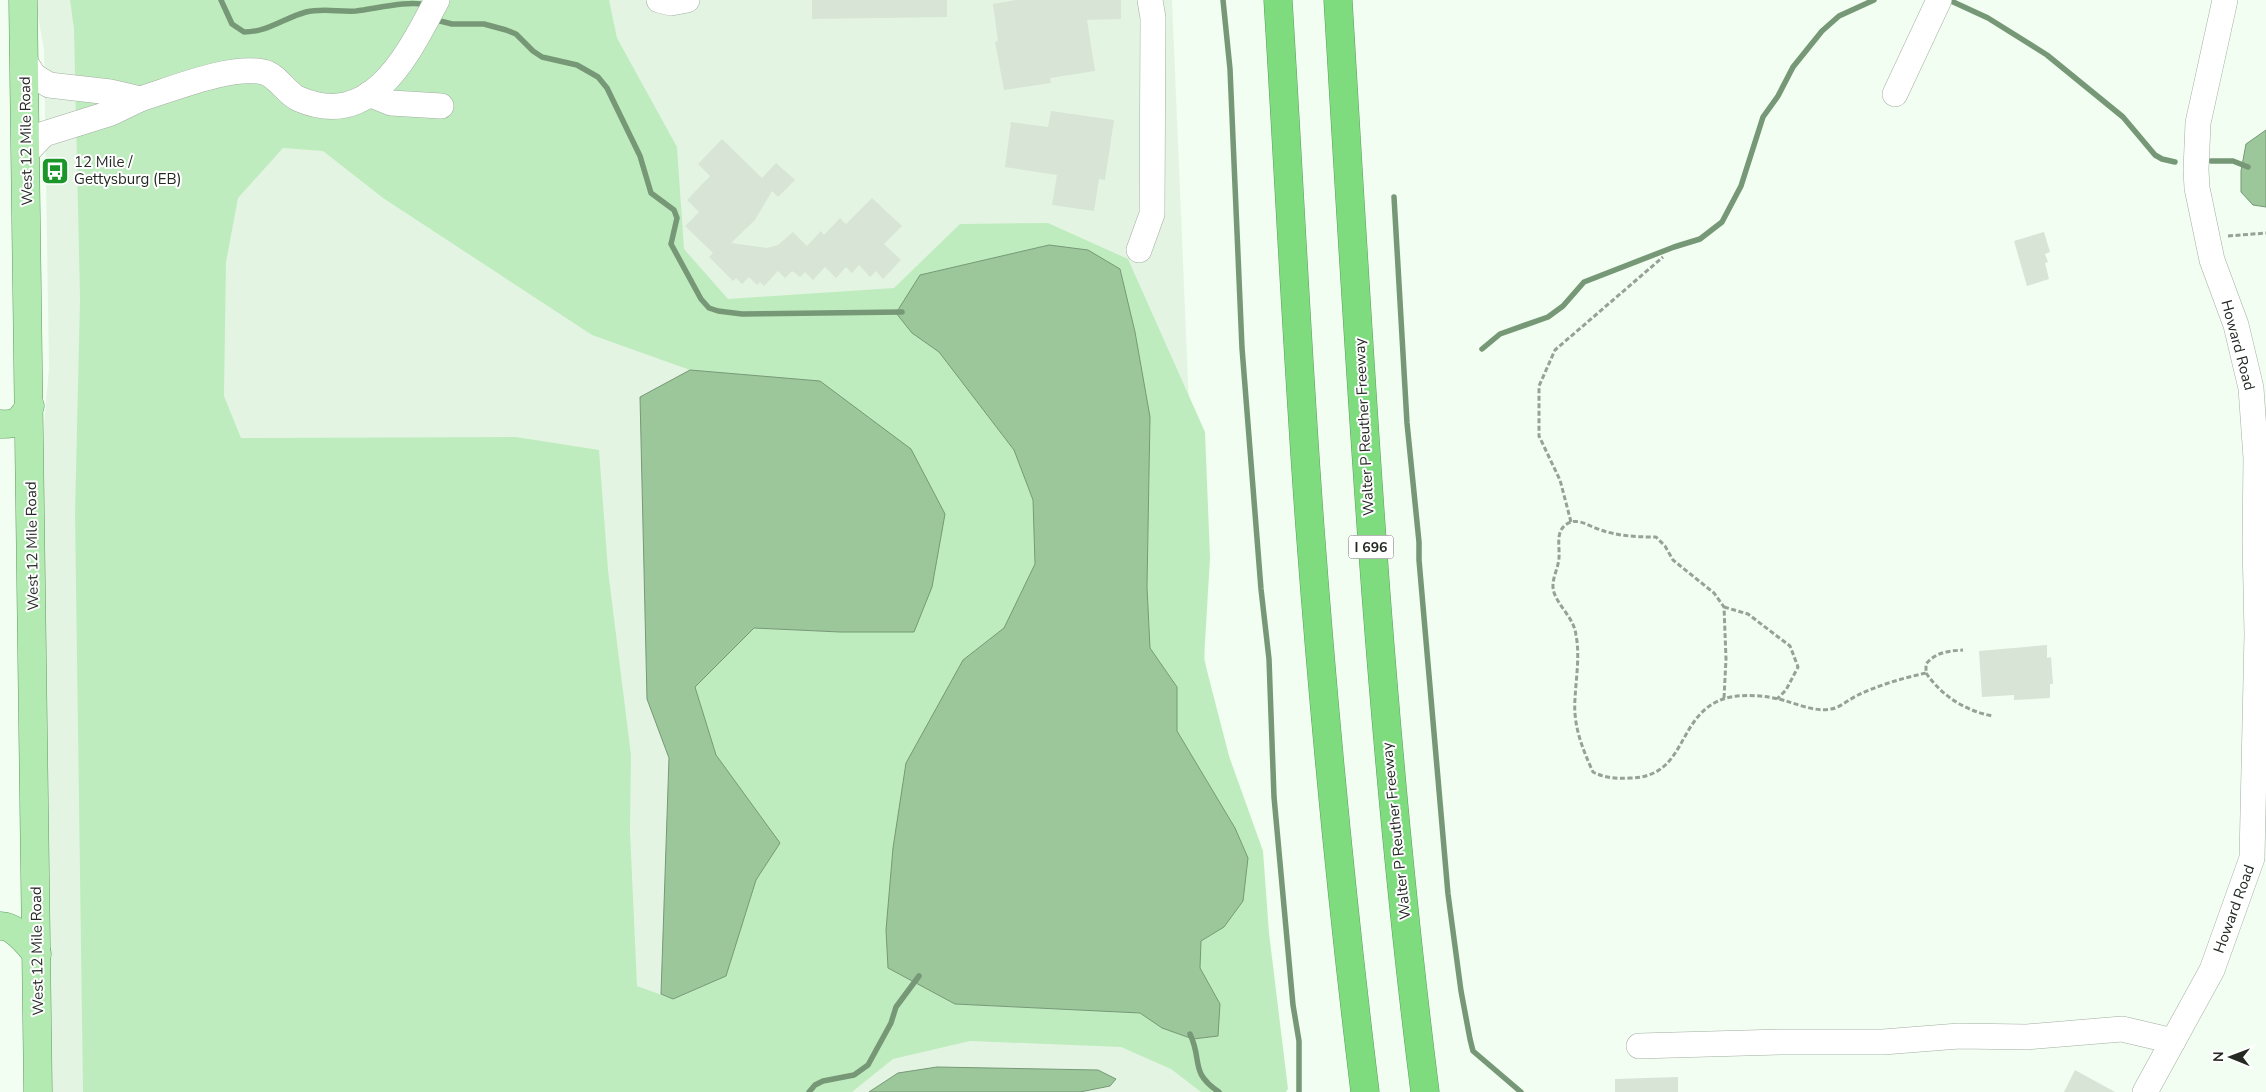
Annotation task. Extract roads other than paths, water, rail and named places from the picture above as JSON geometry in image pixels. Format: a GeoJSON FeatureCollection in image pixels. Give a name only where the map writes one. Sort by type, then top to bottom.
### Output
{"type":"FeatureCollection","features":[{"type":"Feature","properties":{"kind":"highway"},"geometry":{"type":"LineString","coordinates":[[1278,0],[1303,426],[1318,637],[1348,951],[1365,1092]]}},
{"type":"Feature","properties":{"kind":"highway","name":"Walter P Reuther Freeway"},"geometry":{"type":"LineString","coordinates":[[1338,0],[1373,570],[1390,770],[1425,1092]]}},
{"type":"Feature","properties":{"kind":"main road","name":"West 12 Mile Road"},"geometry":{"type":"LineString","coordinates":[[23,0],[38,1092]]}},
{"type":"Feature","properties":{"kind":"main road"},"geometry":{"type":"LineString","coordinates":[[0,424],[13,425],[22,419],[30,406]]}},
{"type":"Feature","properties":{"kind":"main road"},"geometry":{"type":"LineString","coordinates":[[0,926],[5,926],[21,935],[37,954]]}},
{"type":"Feature","properties":{"kind":"street"},"geometry":{"type":"LineString","coordinates":[[26,152],[44,134],[111,113],[140,99],[202,79],[249,71],[264,72],[279,81],[297,99],[324,107],[347,105],[369,94],[392,76],[409,52],[437,0]]}},
{"type":"Feature","properties":{"kind":"street"},"geometry":{"type":"LineString","coordinates":[[659,0],[671,3],[687,0]]}},
{"type":"Feature","properties":{"kind":"street"},"geometry":{"type":"LineString","coordinates":[[1139,250],[1152,214],[1153,18],[1150,0]]}},
{"type":"Feature","properties":{"kind":"street"},"geometry":{"type":"LineString","coordinates":[[1895,94],[1939,0]]}},
{"type":"Feature","properties":{"kind":"street","name":"Howard Road"},"geometry":{"type":"LineString","coordinates":[[2145,1092],[2212,970],[2252,858],[2256,661],[2256,448],[2251,388],[2236,325],[2212,260],[2197,188],[2195,148],[2198,123],[2224,0]]}},
{"type":"Feature","properties":{"kind":"street"},"geometry":{"type":"LineString","coordinates":[[24,60],[34,76],[49,85],[110,92],[140,99]]}},
{"type":"Feature","properties":{"kind":"street"},"geometry":{"type":"LineString","coordinates":[[369,94],[391,104],[441,106]]}},
{"type":"Feature","properties":{"kind":"street"},"geometry":{"type":"LineString","coordinates":[[1639,1046],[1782,1042],[1883,1042],[1959,1036],[2027,1037],[2122,1029],[2173,1041]]}},
{"type":"Feature","properties":{"kind":"waterway"},"geometry":{"type":"LineString","coordinates":[[221,0],[232,24],[244,32],[261,30],[312,11],[356,11],[401,4],[426,5]]}},
{"type":"Feature","properties":{"kind":"waterway"},"geometry":{"type":"LineString","coordinates":[[1223,0],[1230,69],[1242,348],[1261,589],[1269,659],[1274,797],[1293,1005],[1299,1041],[1299,1092]]}},
{"type":"Feature","properties":{"kind":"waterway"},"geometry":{"type":"LineString","coordinates":[[1482,349],[1500,334],[1548,317],[1563,306],[1584,282],[1674,247],[1700,239],[1722,222],[1741,186],[1763,117],[1778,96],[1793,67],[1822,31],[1839,16],[1874,0]]}},
{"type":"Feature","properties":{"kind":"waterway"},"geometry":{"type":"LineString","coordinates":[[1949,0],[1988,18],[2047,55],[2123,117],[2155,155],[2175,162]]}},
{"type":"Feature","properties":{"kind":"waterway"},"geometry":{"type":"LineString","coordinates":[[435,17],[440,21],[452,24],[484,24],[506,30],[516,34],[542,57],[577,65],[598,77],[607,88],[640,156],[651,193],[674,210],[677,218],[671,244],[701,299],[709,308],[742,314],[902,312]]}},
{"type":"Feature","properties":{"kind":"waterway"},"geometry":{"type":"LineString","coordinates":[[2211,161],[2233,161],[2248,167]]}},
{"type":"Feature","properties":{"kind":"waterway"},"geometry":{"type":"LineString","coordinates":[[1394,197],[1407,423],[1419,542],[1448,894],[1461,991],[1473,1051],[1521,1092]]}},
{"type":"Feature","properties":{"kind":"waterway"},"geometry":{"type":"LineString","coordinates":[[809,1092],[815,1085],[823,1081],[854,1075],[868,1065],[891,1023],[896,1007],[919,976]]}},
{"type":"Feature","properties":{"kind":"waterway"},"geometry":{"type":"LineString","coordinates":[[1190,1034],[1194,1043],[1200,1072],[1210,1085],[1219,1092]]}},
{"type":"Feature","properties":{"kind":"place","name":"12 Mile / Gettysburg (EB)"},"geometry":{"type":"Point","coordinates":[55,171]}}]}
